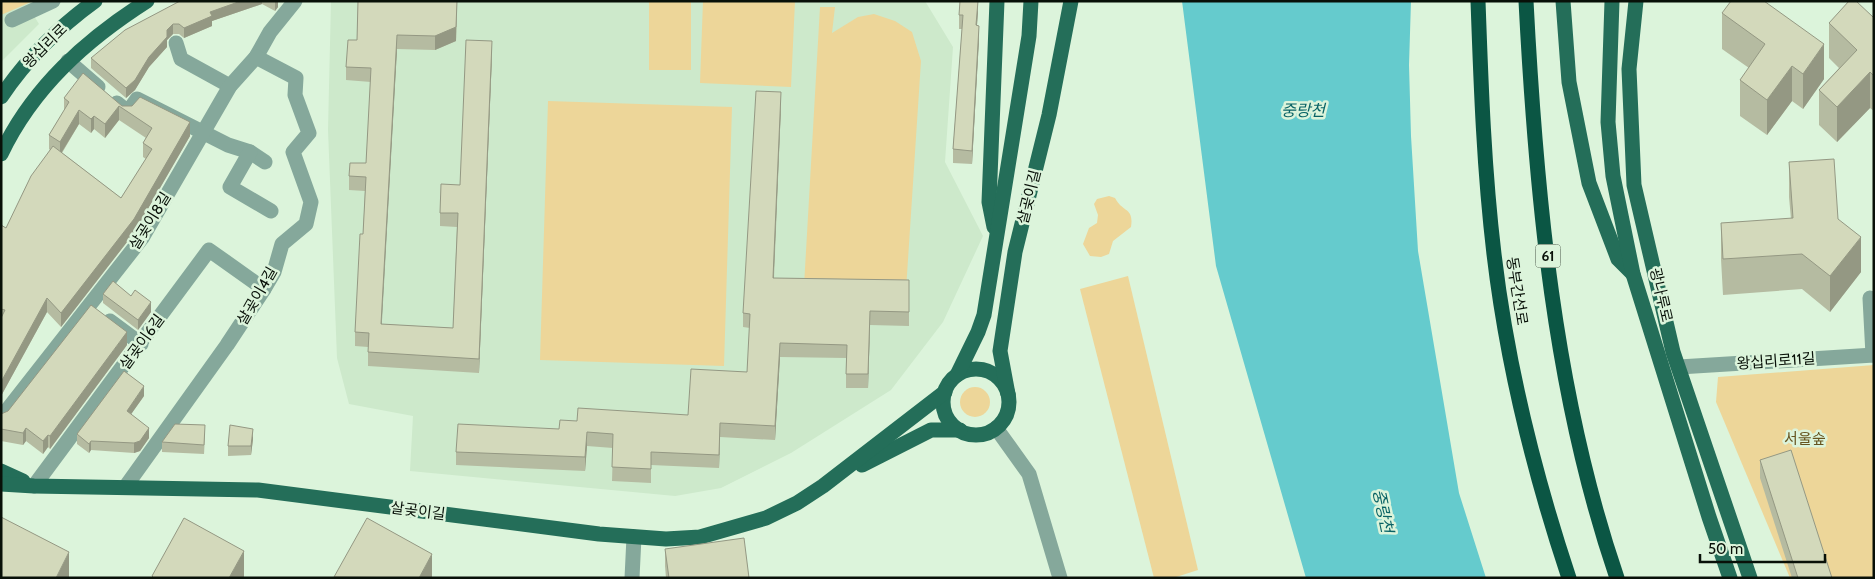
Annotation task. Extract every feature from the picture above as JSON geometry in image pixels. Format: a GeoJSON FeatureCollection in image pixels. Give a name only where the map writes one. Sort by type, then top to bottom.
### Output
{"type":"FeatureCollection","features":[{"type":"Feature","properties":{"kind":"highway","name":"동부간선로"},"geometry":{"type":"LineString","coordinates":[[1478,1],[1485,174],[1494,256],[1509,350],[1532,454],[1551,526],[1569,578]]}},
{"type":"Feature","properties":{"kind":"highway","name":"61"},"geometry":{"type":"LineString","coordinates":[[1526,1],[1530,72],[1544,223],[1561,347],[1580,444],[1596,508],[1617,578]]}},
{"type":"Feature","properties":{"kind":"main road","name":"왕십리로"},"geometry":{"type":"LineString","coordinates":[[1,97],[24,66],[56,33],[95,1]]}},
{"type":"Feature","properties":{"kind":"main road","name":"왕십리로"},"geometry":{"type":"LineString","coordinates":[[1,154],[31,103],[68,61],[108,27],[146,1]]}},
{"type":"Feature","properties":{"kind":"main road"},"geometry":{"type":"LineString","coordinates":[[997,1],[989,202],[997,237],[1015,252]]}},
{"type":"Feature","properties":{"kind":"main road","name":"살곶이길"},"geometry":{"type":"LineString","coordinates":[[957,375],[984,315],[1029,36],[1031,1]]}},
{"type":"Feature","properties":{"kind":"main road","name":"살곶이길"},"geometry":{"type":"LineString","coordinates":[[1008,394],[1000,351],[1015,252],[1049,115],[1071,1]]}},
{"type":"Feature","properties":{"kind":"main road"},"geometry":{"type":"LineString","coordinates":[[1563,1],[1569,82],[1589,183],[1618,259],[1633,274]]}},
{"type":"Feature","properties":{"kind":"main road","name":"광나루로"},"geometry":{"type":"LineString","coordinates":[[1612,1],[1608,122],[1613,176],[1633,274],[1730,578]]}},
{"type":"Feature","properties":{"kind":"main road","name":"광나루로"},"geometry":{"type":"LineString","coordinates":[[1636,1],[1629,69],[1630,131],[1634,185],[1678,367],[1750,578]]}},
{"type":"Feature","properties":{"kind":"main road"},"geometry":{"type":"LineString","coordinates":[[967,370],[988,371],[1000,380],[1008,394],[1007,413],[996,428],[978,435],[960,430],[951,423],[946,414],[945,392],[950,382],[957,375],[967,370]]}},
{"type":"Feature","properties":{"kind":"main road","name":"살곶이길"},"geometry":{"type":"LineString","coordinates":[[823,486],[945,392]]}},
{"type":"Feature","properties":{"kind":"main road","name":"살곶이길"},"geometry":{"type":"LineString","coordinates":[[1,484],[258,490],[634,537],[666,539],[700,537],[734,529],[782,511],[823,486],[920,434],[941,428],[960,430]]}},
{"type":"Feature","properties":{"kind":"main road"},"geometry":{"type":"LineString","coordinates":[[1,471],[34,486]]}},
{"type":"Feature","properties":{"kind":"main road"},"geometry":{"type":"LineString","coordinates":[[1,495],[34,486]]}},
{"type":"Feature","properties":{"kind":"street"},"geometry":{"type":"LineString","coordinates":[[12,20],[53,1]]}},
{"type":"Feature","properties":{"kind":"street","name":"살곶이8길"},"geometry":{"type":"LineString","coordinates":[[1,418],[142,238],[230,86],[256,58],[270,32],[295,1]]}},
{"type":"Feature","properties":{"kind":"street"},"geometry":{"type":"LineString","coordinates":[[176,43],[181,59],[230,86]]}},
{"type":"Feature","properties":{"kind":"street","name":"살곶이4길"},"geometry":{"type":"LineString","coordinates":[[126,486],[227,345],[264,289],[274,272],[282,244],[306,224],[311,202],[294,152],[309,133],[296,95],[296,78],[256,58]]}},
{"type":"Feature","properties":{"kind":"street","name":"왕십리로"},"geometry":{"type":"LineString","coordinates":[[68,61],[128,112],[137,99],[203,132]]}},
{"type":"Feature","properties":{"kind":"street"},"geometry":{"type":"LineString","coordinates":[[203,132],[228,145],[250,152],[265,162]]}},
{"type":"Feature","properties":{"kind":"street"},"geometry":{"type":"LineString","coordinates":[[250,152],[230,187],[271,212]]}},
{"type":"Feature","properties":{"kind":"street","name":"살곶이6길"},"geometry":{"type":"LineString","coordinates":[[34,486],[209,250],[264,289]]}},
{"type":"Feature","properties":{"kind":"street"},"geometry":{"type":"LineString","coordinates":[[1870,298],[1874,355]]}},
{"type":"Feature","properties":{"kind":"street"},"geometry":{"type":"LineString","coordinates":[[90,306],[141,344]]}},
{"type":"Feature","properties":{"kind":"street","name":"왕십리로11길"},"geometry":{"type":"LineString","coordinates":[[1678,367],[1874,355]]}},
{"type":"Feature","properties":{"kind":"street"},"geometry":{"type":"LineString","coordinates":[[996,428],[1029,474],[1060,578]]}},
{"type":"Feature","properties":{"kind":"street"},"geometry":{"type":"LineString","coordinates":[[632,578],[634,537]]}},
{"type":"Feature","properties":{"kind":"shaded area"},"geometry":{"type":"Polygon","coordinates":[[[1,1],[33,1],[27,5],[39,24],[1,62],[1,1]]]}},
{"type":"Feature","properties":{"kind":"shaded area"},"geometry":{"type":"Polygon","coordinates":[[[331,1],[925,1],[953,47],[945,162],[983,236],[943,322],[891,390],[791,453],[721,488],[675,496],[410,471],[413,416],[349,404],[337,358],[328,130],[331,1]]]}},
{"type":"Feature","properties":{"kind":"green space"},"geometry":{"type":"Polygon","coordinates":[[[1,1],[33,1],[1,15],[1,1]]]}},
{"type":"Feature","properties":{"kind":"green space"},"geometry":{"type":"Polygon","coordinates":[[[649,1],[691,1],[691,70],[649,70],[649,1]]]}},
{"type":"Feature","properties":{"kind":"green space"},"geometry":{"type":"Polygon","coordinates":[[[703,1],[795,1],[791,87],[700,83],[703,1]]]}},
{"type":"Feature","properties":{"kind":"green space"},"geometry":{"type":"Polygon","coordinates":[[[820,7],[835,7],[832,33],[858,17],[874,14],[895,21],[912,32],[921,61],[906,290],[804,286],[820,7]]]}},
{"type":"Feature","properties":{"kind":"green space"},"geometry":{"type":"Polygon","coordinates":[[[548,101],[732,107],[724,366],[540,360],[548,101]]]}},
{"type":"Feature","properties":{"kind":"green space"},"geometry":{"type":"Polygon","coordinates":[[[1109,196],[1115,198],[1129,213],[1132,221],[1131,227],[1113,241],[1109,254],[1101,257],[1090,256],[1083,244],[1089,228],[1097,223],[1098,215],[1094,204],[1097,199],[1109,196]]]}},
{"type":"Feature","properties":{"kind":"green space"},"geometry":{"type":"Polygon","coordinates":[[[1128,276],[1198,570],[1173,578],[1154,578],[1080,289],[1128,276]]]}},
{"type":"Feature","properties":{"kind":"green space","name":"서울숲"},"geometry":{"type":"Polygon","coordinates":[[[1874,365],[1874,578],[1790,578],[1716,402],[1718,377],[1874,365]]]}},
{"type":"Feature","properties":{"kind":"green space"},"geometry":{"type":"Polygon","coordinates":[[[975,387],[986,391],[990,402],[986,413],[975,417],[964,413],[960,402],[964,391],[975,387]]]}},
{"type":"Feature","properties":{"kind":"water","name":"중랑천"},"geometry":{"type":"Polygon","coordinates":[[[1182,1],[1411,1],[1409,65],[1418,251],[1459,493],[1486,578],[1306,578],[1216,266],[1182,1]]]}},
{"type":"Feature","properties":{"kind":"building"},"geometry":{"type":"Polygon","coordinates":[[[180,1],[241,1],[210,12],[212,16],[184,28],[179,24],[173,24],[167,30],[167,37],[149,57],[135,80],[126,88],[91,58],[125,30],[180,1]]]}},
{"type":"Feature","properties":{"kind":"building"},"geometry":{"type":"Polygon","coordinates":[[[358,1],[457,1],[456,27],[435,36],[397,35],[381,324],[453,328],[458,213],[440,213],[441,184],[460,185],[466,40],[492,41],[479,359],[368,352],[369,333],[355,332],[360,234],[363,234],[366,177],[349,176],[350,163],[366,163],[371,68],[346,67],[348,40],[357,40],[358,1]]]}},
{"type":"Feature","properties":{"kind":"building"},"geometry":{"type":"Polygon","coordinates":[[[960,1],[978,1],[976,25],[979,26],[972,151],[953,149],[963,15],[959,15],[960,1]]]}},
{"type":"Feature","properties":{"kind":"building"},"geometry":{"type":"Polygon","coordinates":[[[1731,1],[1764,1],[1824,44],[1803,74],[1792,66],[1767,100],[1740,80],[1765,44],[1722,13],[1731,1]]]}},
{"type":"Feature","properties":{"kind":"building"},"geometry":{"type":"Polygon","coordinates":[[[1849,1],[1856,1],[1874,16],[1874,76],[1870,72],[1837,107],[1819,90],[1857,50],[1829,23],[1849,1]]]}},
{"type":"Feature","properties":{"kind":"building"},"geometry":{"type":"Polygon","coordinates":[[[83,73],[122,106],[132,106],[140,97],[190,122],[134,219],[61,313],[47,298],[1,382],[1,318],[5,310],[1,309],[1,225],[6,228],[31,176],[53,146],[121,198],[152,149],[143,143],[152,128],[119,106],[105,124],[94,116],[91,119],[79,110],[60,142],[49,135],[69,102],[64,98],[83,73]]]}},
{"type":"Feature","properties":{"kind":"building"},"geometry":{"type":"Polygon","coordinates":[[[756,91],[781,92],[773,278],[909,280],[909,312],[870,311],[868,374],[846,374],[847,345],[780,343],[775,426],[720,423],[719,455],[651,452],[651,469],[612,467],[613,434],[587,432],[585,457],[456,452],[458,424],[559,429],[560,420],[577,421],[578,408],[688,415],[691,369],[747,372],[750,314],[743,313],[756,91]]]}},
{"type":"Feature","properties":{"kind":"building"},"geometry":{"type":"Polygon","coordinates":[[[1834,159],[1838,219],[1861,237],[1830,276],[1802,254],[1723,259],[1721,223],[1793,218],[1789,162],[1834,159]]]}},
{"type":"Feature","properties":{"kind":"building"},"geometry":{"type":"Polygon","coordinates":[[[113,281],[131,296],[135,290],[151,302],[138,320],[103,294],[113,281]]]}},
{"type":"Feature","properties":{"kind":"building"},"geometry":{"type":"Polygon","coordinates":[[[91,305],[127,332],[50,436],[48,435],[43,441],[26,428],[23,433],[1,429],[1,414],[8,411],[91,305]]]}},
{"type":"Feature","properties":{"kind":"building"},"geometry":{"type":"Polygon","coordinates":[[[124,371],[144,386],[127,411],[149,428],[140,441],[134,443],[91,441],[89,444],[77,434],[124,371]]]}},
{"type":"Feature","properties":{"kind":"building"},"geometry":{"type":"Polygon","coordinates":[[[175,424],[205,425],[204,445],[162,442],[175,424]]]}},
{"type":"Feature","properties":{"kind":"building"},"geometry":{"type":"Polygon","coordinates":[[[230,425],[253,429],[251,446],[228,446],[230,425]]]}},
{"type":"Feature","properties":{"kind":"building"},"geometry":{"type":"Polygon","coordinates":[[[1791,450],[1832,578],[1798,578],[1760,460],[1791,450]]]}},
{"type":"Feature","properties":{"kind":"building"},"geometry":{"type":"Polygon","coordinates":[[[1,517],[69,552],[56,578],[1,578],[1,517]]]}},
{"type":"Feature","properties":{"kind":"building"},"geometry":{"type":"Polygon","coordinates":[[[184,518],[244,551],[229,578],[154,578],[152,576],[184,518]]]}},
{"type":"Feature","properties":{"kind":"building"},"geometry":{"type":"Polygon","coordinates":[[[367,518],[432,554],[419,578],[334,577],[367,518]]]}},
{"type":"Feature","properties":{"kind":"building"},"geometry":{"type":"Polygon","coordinates":[[[744,538],[749,578],[669,578],[665,549],[744,538]]]}}]}
